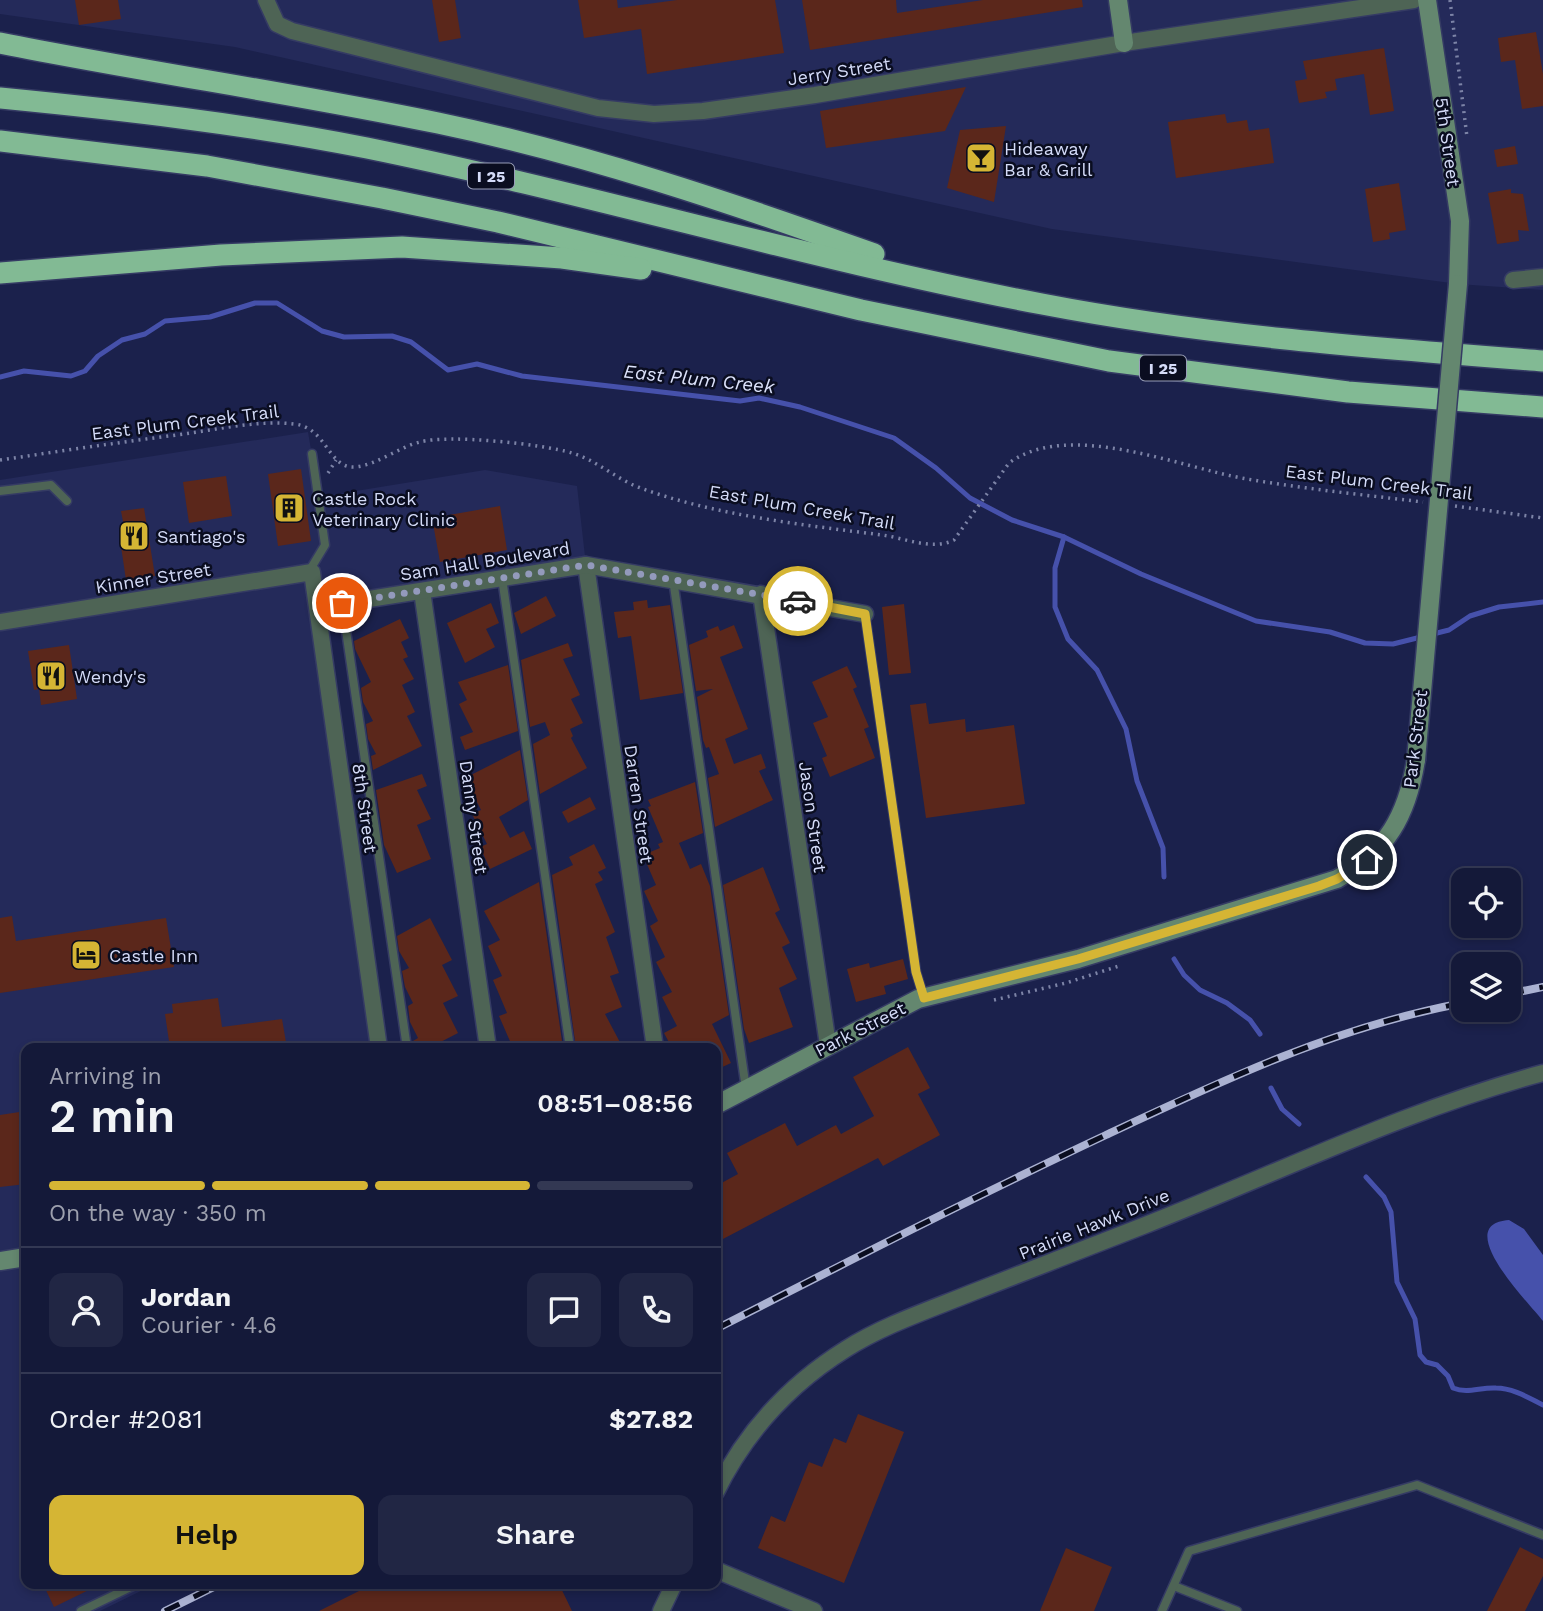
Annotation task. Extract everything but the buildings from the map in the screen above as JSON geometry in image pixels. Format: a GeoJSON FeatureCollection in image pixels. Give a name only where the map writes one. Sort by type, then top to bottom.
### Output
{"type":"FeatureCollection","features":[{"type":"Feature","properties":{"kind":"highway"},"geometry":{"type":"LineString","coordinates":[[0,43],[438,123],[581,157],[813,232],[975,290]]}},
{"type":"Feature","properties":{"kind":"highway","name":"I 25"},"geometry":{"type":"LineString","coordinates":[[0,98],[250,128],[367,148],[975,290],[1137,321],[1298,342],[1543,361]]}},
{"type":"Feature","properties":{"kind":"highway","name":"I 25"},"geometry":{"type":"LineString","coordinates":[[0,141],[207,166],[327,187],[498,222],[861,310],[1109,360],[1348,392],[1543,407]]}},
{"type":"Feature","properties":{"kind":"highway"},"geometry":{"type":"LineString","coordinates":[[0,273],[221,256],[402,247],[562,258],[788,292]]}},
{"type":"Feature","properties":{"kind":"street","name":"Jerry Street"},"geometry":{"type":"LineString","coordinates":[[265,0],[277,24],[311,37],[598,108],[654,114],[703,111],[815,95],[1124,43],[1414,0]]}},
{"type":"Feature","properties":{"kind":"street"},"geometry":{"type":"LineString","coordinates":[[1118,0],[1124,43]]}},
{"type":"Feature","properties":{"kind":"street","name":"5th Street"},"geometry":{"type":"LineString","coordinates":[[1427,0],[1460,221],[1458,284]]}},
{"type":"Feature","properties":{"kind":"street"},"geometry":{"type":"LineString","coordinates":[[1513,280],[1543,277]]}},
{"type":"Feature","properties":{"kind":"street","name":"Park Street"},"geometry":{"type":"LineString","coordinates":[[721,1102],[924,998],[1078,959],[1337,879],[1367,860],[1389,835],[1406,805],[1416,760],[1458,284]]}},
{"type":"Feature","properties":{"kind":"street","name":"Sam Hall Boulevard"},"geometry":{"type":"LineString","coordinates":[[318,607],[586,565],[673,578],[865,614]]}},
{"type":"Feature","properties":{"kind":"street","name":"Darren Street"},"geometry":{"type":"LineString","coordinates":[[586,565],[653,1043]]}},
{"type":"Feature","properties":{"kind":"street","name":"8th Street"},"geometry":{"type":"LineString","coordinates":[[310,573],[318,607],[378,1043]]}},
{"type":"Feature","properties":{"kind":"street","name":"Kinner Street"},"geometry":{"type":"LineString","coordinates":[[0,622],[310,573]]}},
{"type":"Feature","properties":{"kind":"street","name":"Danny Street"},"geometry":{"type":"LineString","coordinates":[[422,590],[487,1043]]}},
{"type":"Feature","properties":{"kind":"street","name":"Jason Street"},"geometry":{"type":"LineString","coordinates":[[761,594],[828,1045]]}},
{"type":"Feature","properties":{"kind":"street","name":"Prairie Hawk Drive"},"geometry":{"type":"LineString","coordinates":[[721,1484],[747,1440],[781,1401],[830,1360],[861,1341],[926,1311],[1161,1219],[1424,1111],[1543,1073]]}},
{"type":"Feature","properties":{"kind":"street"},"geometry":{"type":"LineString","coordinates":[[0,1261],[21,1258]]}},
{"type":"Feature","properties":{"kind":"street"},"geometry":{"type":"LineString","coordinates":[[721,1572],[814,1611]]}},
{"type":"Feature","properties":{"kind":"street"},"geometry":{"type":"LineString","coordinates":[[661,1611],[672,1589]]}},
{"type":"Feature","properties":{"kind":"lane"},"geometry":{"type":"LineString","coordinates":[[310,573],[325,545],[312,454]]}},
{"type":"Feature","properties":{"kind":"lane"},"geometry":{"type":"LineString","coordinates":[[0,491],[51,485],[67,501]]}},
{"type":"Feature","properties":{"kind":"lane"},"geometry":{"type":"LineString","coordinates":[[502,578],[569,1043]]}},
{"type":"Feature","properties":{"kind":"lane"},"geometry":{"type":"LineString","coordinates":[[673,578],[746,1089]]}},
{"type":"Feature","properties":{"kind":"lane"},"geometry":{"type":"LineString","coordinates":[[342,603],[406,1043]]}},
{"type":"Feature","properties":{"kind":"lane"},"geometry":{"type":"LineString","coordinates":[[865,614],[916,972],[924,998]]}},
{"type":"Feature","properties":{"kind":"lane"},"geometry":{"type":"LineString","coordinates":[[1162,1611],[1189,1551],[1417,1485],[1543,1535]]}},
{"type":"Feature","properties":{"kind":"lane"},"geometry":{"type":"LineString","coordinates":[[1174,1586],[1237,1611]]}},
{"type":"Feature","properties":{"kind":"lane"},"geometry":{"type":"LineString","coordinates":[[80,1611],[126,1589]]}},
{"type":"Feature","properties":{"kind":"path","name":"East Plum Creek Trail"},"geometry":{"type":"LineString","coordinates":[[0,460],[232,427],[293,424],[308,426],[321,436],[336,460],[345,466],[358,467],[426,440],[445,439],[543,447],[575,454],[637,486],[674,498],[788,523],[883,535],[933,545],[944,545],[954,540],[997,477],[1021,453],[1039,448],[1099,446],[1166,460],[1215,474],[1431,503]]}},
{"type":"Feature","properties":{"kind":"path","name":"East Plum Creek Trail"},"geometry":{"type":"LineString","coordinates":[[1444,504],[1543,518]]}},
{"type":"Feature","properties":{"kind":"path"},"geometry":{"type":"LineString","coordinates":[[985,1001],[1100,974]]}},
{"type":"Feature","properties":{"kind":"shaded area"},"geometry":{"type":"Polygon","coordinates":[[[0,0],[1543,0],[1543,290],[1458,284],[1052,229],[235,47],[0,14],[0,0]]]}},
{"type":"Feature","properties":{"kind":"shaded area"},"geometry":{"type":"Polygon","coordinates":[[[308,432],[319,497],[485,470],[577,486],[586,565],[318,607],[378,1043],[21,1043],[21,1589],[145,1589],[100,1611],[0,1611],[0,480],[308,432]]]}},
{"type":"Feature","properties":{"kind":"shaded area"},"geometry":{"type":"Polygon","coordinates":[[[1509,1220],[1524,1229],[1543,1255],[1543,1321],[1511,1282],[1490,1249],[1487,1235],[1493,1225],[1509,1220]]]}},
{"type":"Feature","properties":{"kind":"waterway","name":"East Plum Creek"},"geometry":{"type":"LineString","coordinates":[[0,377],[24,371],[71,376],[85,371],[98,356],[122,340],[145,334],[165,321],[210,317],[255,303],[277,303],[322,331],[344,337],[392,336],[411,342],[448,370],[477,364],[522,376],[740,401],[759,398],[800,407],[894,438],[936,468],[970,498],[1012,520],[1064,537],[1141,574],[1256,621],[1330,632],[1365,643],[1393,644],[1449,630],[1470,616],[1499,607],[1543,602]]}},
{"type":"Feature","properties":{"kind":"waterway"},"geometry":{"type":"LineString","coordinates":[[1064,537],[1055,568],[1055,607],[1068,639],[1097,670],[1126,729],[1137,781],[1163,848],[1164,877]]}},
{"type":"Feature","properties":{"kind":"waterway"},"geometry":{"type":"LineString","coordinates":[[1174,959],[1184,975],[1200,990],[1227,1003],[1250,1020],[1260,1034]]}},
{"type":"Feature","properties":{"kind":"waterway"},"geometry":{"type":"LineString","coordinates":[[1271,1088],[1282,1109],[1299,1124]]}},
{"type":"Feature","properties":{"kind":"waterway"},"geometry":{"type":"LineString","coordinates":[[1366,1177],[1384,1197],[1391,1212],[1397,1282],[1415,1319],[1420,1355],[1426,1362],[1437,1365],[1448,1376],[1453,1388],[1502,1388],[1543,1405]]}},
{"type":"Feature","properties":{"kind":"railway"},"geometry":{"type":"LineString","coordinates":[[1521,991],[1543,987]]}},
{"type":"Feature","properties":{"kind":"railway"},"geometry":{"type":"LineString","coordinates":[[721,1326],[1008,1182],[1237,1075],[1370,1026],[1451,1006]]}},
{"type":"Feature","properties":{"kind":"railway"},"geometry":{"type":"LineString","coordinates":[[165,1611],[210,1589]]}},
{"type":"Feature","properties":{"kind":"way so far"},"geometry":{"type":"LineString","coordinates":[[342,603],[586,565],[798,601]]}},
{"type":"Feature","properties":{"kind":"place","name":"Hideaway Bar & Grill"},"geometry":{"type":"Point","coordinates":[981,158]}},
{"type":"Feature","properties":{"kind":"place","name":"Castle Rock Veterinary Clinic"},"geometry":{"type":"Point","coordinates":[289,508]}},
{"type":"Feature","properties":{"kind":"place","name":"Santiago's"},"geometry":{"type":"Point","coordinates":[134,536]}},
{"type":"Feature","properties":{"kind":"place","name":"Wendy's"},"geometry":{"type":"Point","coordinates":[51,676]}},
{"type":"Feature","properties":{"kind":"place","name":"Castle Inn"},"geometry":{"type":"Point","coordinates":[86,955]}},
{"type":"Feature","properties":{"kind":"route"},"geometry":{"type":"LineString","coordinates":[[798,601],[865,614],[916,972],[924,998],[1078,959],[1319,886],[1337,879],[1367,860]]}}]}
